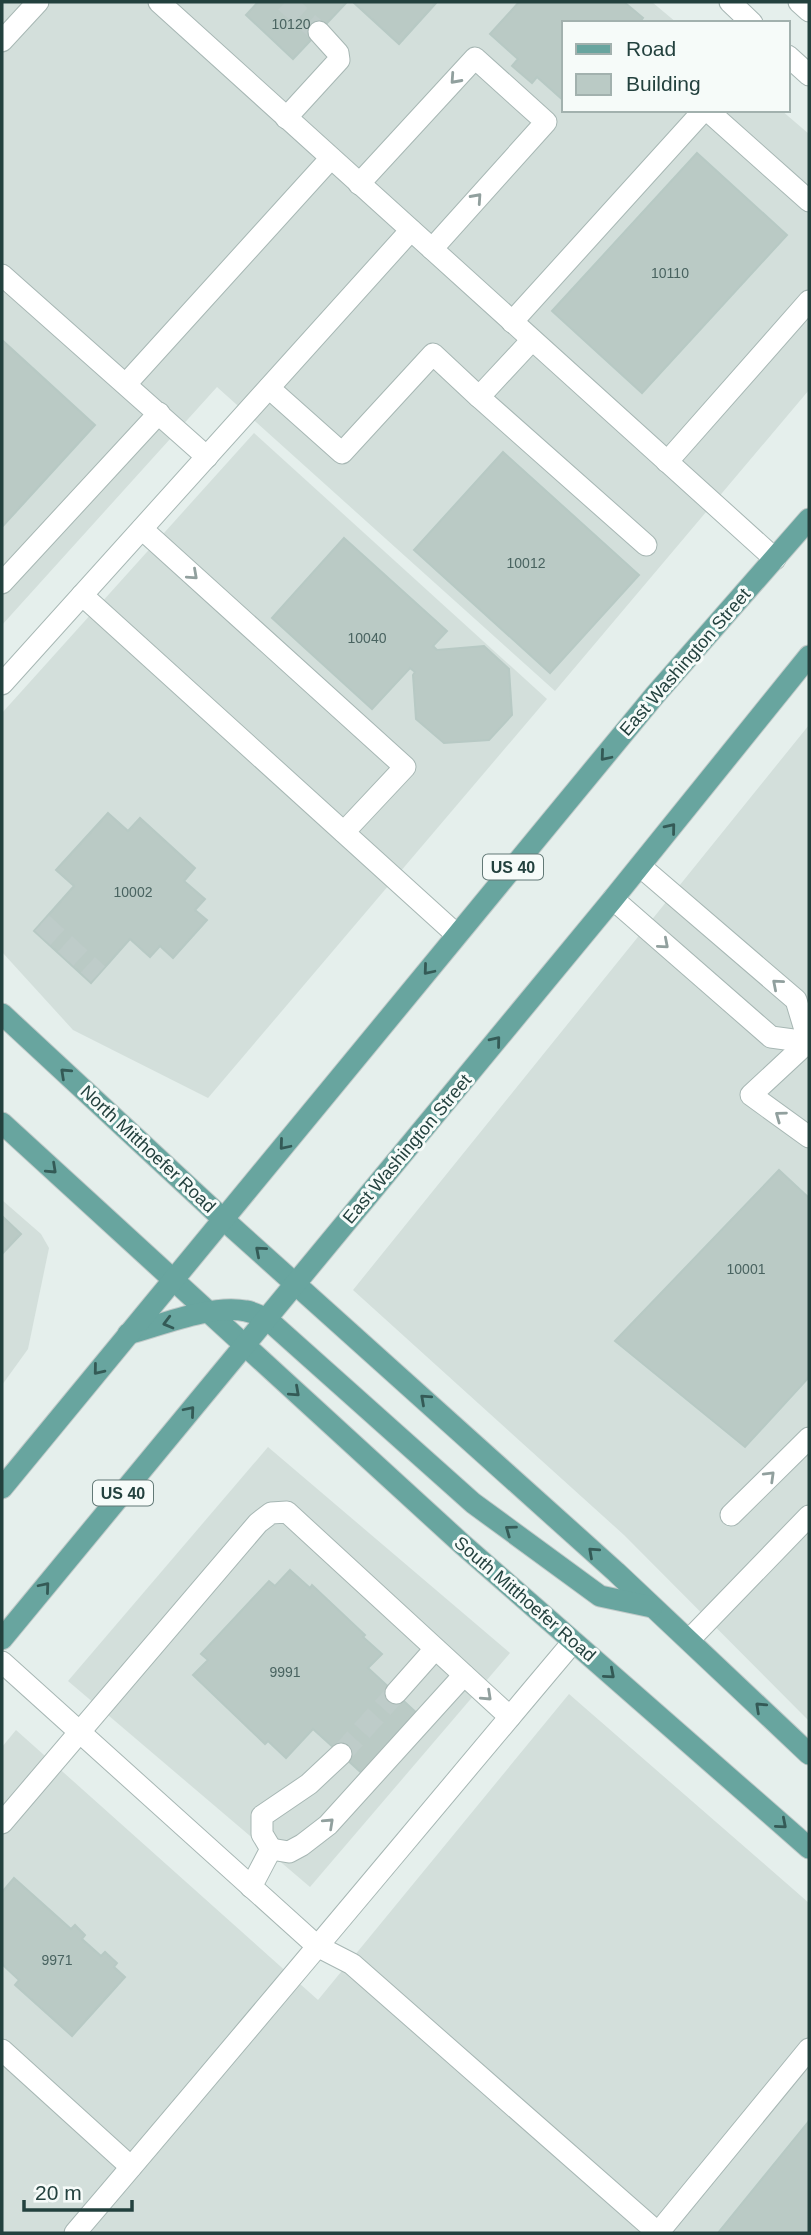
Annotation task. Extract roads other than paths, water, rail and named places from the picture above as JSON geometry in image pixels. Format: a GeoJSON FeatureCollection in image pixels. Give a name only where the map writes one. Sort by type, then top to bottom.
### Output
{"type":"FeatureCollection","features":[{"type":"Feature","properties":{"kind":"main road","name":"East Washington Street"},"geometry":{"type":"LineString","coordinates":[[2,1488],[655,695],[809,519]]}},
{"type":"Feature","properties":{"kind":"main road","name":"East Washington Street"},"geometry":{"type":"LineString","coordinates":[[2,1639],[613,899],[809,656]]}},
{"type":"Feature","properties":{"kind":"main road","name":"North Mitthoefer Road"},"geometry":{"type":"LineString","coordinates":[[2,1014],[296,1283]]}},
{"type":"Feature","properties":{"kind":"main road"},"geometry":{"type":"LineString","coordinates":[[2,1123],[244,1346]]}},
{"type":"Feature","properties":{"kind":"main road"},"geometry":{"type":"LineString","coordinates":[[296,1283],[689,1640],[809,1754]]}},
{"type":"Feature","properties":{"kind":"main road"},"geometry":{"type":"LineString","coordinates":[[128,1334],[225,1310],[246,1311],[267,1319],[473,1503],[600,1596],[654,1608]]}},
{"type":"Feature","properties":{"kind":"main road","name":"South Mitthoefer Road"},"geometry":{"type":"LineString","coordinates":[[244,1346],[462,1544],[809,1848]]}},
{"type":"Feature","properties":{"kind":"lane"},"geometry":{"type":"LineString","coordinates":[[2,41],[38,2]]}},
{"type":"Feature","properties":{"kind":"lane"},"geometry":{"type":"LineString","coordinates":[[159,2],[775,559]]}},
{"type":"Feature","properties":{"kind":"lane"},"geometry":{"type":"LineString","coordinates":[[730,2],[750,21]]}},
{"type":"Feature","properties":{"kind":"lane"},"geometry":{"type":"LineString","coordinates":[[799,2],[809,11]]}},
{"type":"Feature","properties":{"kind":"lane"},"geometry":{"type":"LineString","coordinates":[[286,118],[339,60],[338,53],[319,32]]}},
{"type":"Feature","properties":{"kind":"lane"},"geometry":{"type":"LineString","coordinates":[[359,184],[475,58],[546,122],[432,249]]}},
{"type":"Feature","properties":{"kind":"lane"},"geometry":{"type":"LineString","coordinates":[[790,58],[809,75]]}},
{"type":"Feature","properties":{"kind":"lane"},"geometry":{"type":"LineString","coordinates":[[512,322],[704,112]]}},
{"type":"Feature","properties":{"kind":"lane"},"geometry":{"type":"LineString","coordinates":[[708,112],[809,201]]}},
{"type":"Feature","properties":{"kind":"lane"},"geometry":{"type":"LineString","coordinates":[[126,384],[331,158]]}},
{"type":"Feature","properties":{"kind":"lane"},"geometry":{"type":"LineString","coordinates":[[2,684],[411,230]]}},
{"type":"Feature","properties":{"kind":"lane"},"geometry":{"type":"LineString","coordinates":[[2,275],[207,457]]}},
{"type":"Feature","properties":{"kind":"lane"},"geometry":{"type":"LineString","coordinates":[[667,462],[809,301]]}},
{"type":"Feature","properties":{"kind":"lane"},"geometry":{"type":"LineString","coordinates":[[479,397],[532,340]]}},
{"type":"Feature","properties":{"kind":"lane"},"geometry":{"type":"LineString","coordinates":[[269,388],[342,453],[433,354],[646,545]]}},
{"type":"Feature","properties":{"kind":"lane"},"geometry":{"type":"LineString","coordinates":[[2,583],[159,413]]}},
{"type":"Feature","properties":{"kind":"lane"},"geometry":{"type":"LineString","coordinates":[[142,529],[405,767],[344,832]]}},
{"type":"Feature","properties":{"kind":"lane"},"geometry":{"type":"LineString","coordinates":[[82,595],[457,935]]}},
{"type":"Feature","properties":{"kind":"lane"},"geometry":{"type":"LineString","coordinates":[[639,866],[796,1000],[809,1042]]}},
{"type":"Feature","properties":{"kind":"lane"},"geometry":{"type":"LineString","coordinates":[[613,899],[771,1037],[809,1042]]}},
{"type":"Feature","properties":{"kind":"lane"},"geometry":{"type":"LineString","coordinates":[[809,1042],[751,1095],[809,1137]]}},
{"type":"Feature","properties":{"kind":"lane"},"geometry":{"type":"LineString","coordinates":[[731,1515],[809,1438]]}},
{"type":"Feature","properties":{"kind":"lane"},"geometry":{"type":"LineString","coordinates":[[2,1823],[258,1523],[271,1513],[286,1512],[510,1717]]}},
{"type":"Feature","properties":{"kind":"lane"},"geometry":{"type":"LineString","coordinates":[[689,1640],[809,1516]]}},
{"type":"Feature","properties":{"kind":"lane"},"geometry":{"type":"LineString","coordinates":[[75,2233],[573,1642]]}},
{"type":"Feature","properties":{"kind":"lane"},"geometry":{"type":"LineString","coordinates":[[396,1692],[435,1649]]}},
{"type":"Feature","properties":{"kind":"lane"},"geometry":{"type":"LineString","coordinates":[[2,1662],[317,1946],[352,1964],[658,2233],[809,2049]]}},
{"type":"Feature","properties":{"kind":"lane"},"geometry":{"type":"LineString","coordinates":[[341,1754],[302,1790],[262,1816],[262,1834],[271,1849],[289,1852],[328,1825],[464,1675]]}},
{"type":"Feature","properties":{"kind":"lane"},"geometry":{"type":"LineString","coordinates":[[251,1887],[271,1849]]}},
{"type":"Feature","properties":{"kind":"lane"},"geometry":{"type":"LineString","coordinates":[[2,2050],[131,2167]]}},
{"type":"Feature","properties":{"kind":"tunnel"},"geometry":{"type":"LineString","coordinates":[[285,2],[319,32]]}},
{"type":"Feature","properties":{"kind":"tunnel"},"geometry":{"type":"LineString","coordinates":[[42,923],[98,974]]}},
{"type":"Feature","properties":{"kind":"tunnel"},"geometry":{"type":"LineString","coordinates":[[341,1754],[396,1693]]}}]}
